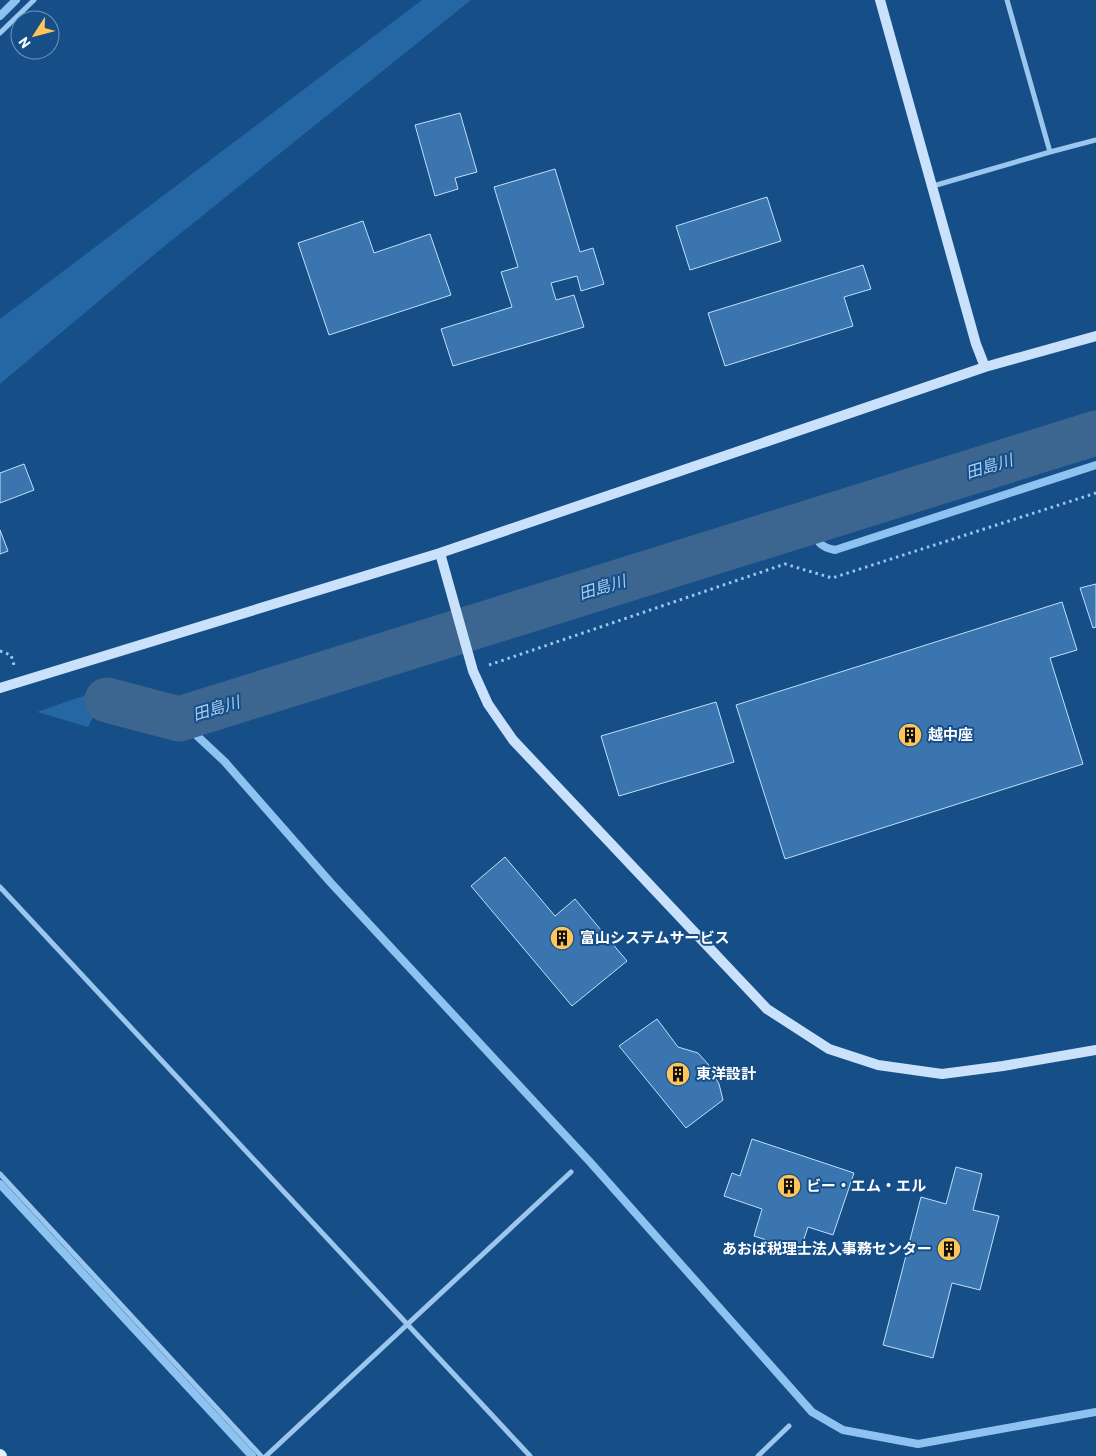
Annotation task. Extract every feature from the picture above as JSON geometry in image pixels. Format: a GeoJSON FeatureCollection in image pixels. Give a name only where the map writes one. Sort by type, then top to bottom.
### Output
{"type":"FeatureCollection","features":[{"type":"Feature","properties":{"kind":"street"},"geometry":{"type":"LineString","coordinates":[[0,33],[34,0]]}},
{"type":"Feature","properties":{"kind":"street"},"geometry":{"type":"LineString","coordinates":[[880,0],[976,344],[985,367]]}},
{"type":"Feature","properties":{"kind":"street"},"geometry":{"type":"LineString","coordinates":[[1007,0],[1050,152]]}},
{"type":"Feature","properties":{"kind":"street"},"geometry":{"type":"LineString","coordinates":[[933,186],[1096,140]]}},
{"type":"Feature","properties":{"kind":"street"},"geometry":{"type":"LineString","coordinates":[[0,688],[440,553],[985,367],[1096,336]]}},
{"type":"Feature","properties":{"kind":"street"},"geometry":{"type":"LineString","coordinates":[[440,553],[473,670],[488,704],[519,747],[767,1009],[829,1049],[878,1065],[942,1074],[1004,1066],[1096,1050]]}},
{"type":"Feature","properties":{"kind":"street"},"geometry":{"type":"LineString","coordinates":[[0,888],[530,1456]]}},
{"type":"Feature","properties":{"kind":"street"},"geometry":{"type":"LineString","coordinates":[[266,1456],[571,1172]]}},
{"type":"Feature","properties":{"kind":"street"},"geometry":{"type":"LineString","coordinates":[[0,1174],[261,1456]]}},
{"type":"Feature","properties":{"kind":"street"},"geometry":{"type":"LineString","coordinates":[[758,1456],[789,1426]]}},
{"type":"Feature","properties":{"kind":"path"},"geometry":{"type":"LineString","coordinates":[[473,670],[785,564],[832,578],[1096,493]]}},
{"type":"Feature","properties":{"kind":"shaded area"},"geometry":{"type":"Polygon","coordinates":[[[422,0],[471,0],[156,253],[0,384],[0,319],[422,0]]]}},
{"type":"Feature","properties":{"kind":"shaded area"},"geometry":{"type":"Polygon","coordinates":[[[109,687],[88,727],[37,712],[109,687]]]}},
{"type":"Feature","properties":{"kind":"building"},"geometry":{"type":"Polygon","coordinates":[[[460,113],[477,172],[455,178],[458,189],[435,196],[415,125],[460,113]]]}},
{"type":"Feature","properties":{"kind":"building"},"geometry":{"type":"Polygon","coordinates":[[[555,169],[580,252],[593,248],[604,284],[581,291],[577,276],[551,283],[556,300],[574,295],[584,327],[453,366],[441,329],[512,307],[501,272],[518,267],[494,187],[555,169]]]}},
{"type":"Feature","properties":{"kind":"building"},"geometry":{"type":"Polygon","coordinates":[[[767,197],[781,241],[690,270],[676,226],[767,197]]]}},
{"type":"Feature","properties":{"kind":"building"},"geometry":{"type":"Polygon","coordinates":[[[363,221],[374,253],[430,234],[451,295],[329,335],[298,243],[363,221]]]}},
{"type":"Feature","properties":{"kind":"building"},"geometry":{"type":"Polygon","coordinates":[[[863,265],[871,289],[844,297],[853,326],[725,366],[708,313],[863,265]]]}},
{"type":"Feature","properties":{"kind":"building"},"geometry":{"type":"Polygon","coordinates":[[[24,464],[34,490],[0,503],[0,473],[24,464]]]}},
{"type":"Feature","properties":{"kind":"building"},"geometry":{"type":"Polygon","coordinates":[[[0,530],[8,551],[0,554],[0,530]]]}},
{"type":"Feature","properties":{"kind":"building"},"geometry":{"type":"Polygon","coordinates":[[[1096,584],[1096,627],[1093,628],[1080,588],[1096,584]]]}},
{"type":"Feature","properties":{"kind":"building","name":"越中座"},"geometry":{"type":"Polygon","coordinates":[[[1062,602],[1077,650],[1050,658],[1083,764],[785,859],[736,705],[1062,602]]]}},
{"type":"Feature","properties":{"kind":"building"},"geometry":{"type":"Polygon","coordinates":[[[716,702],[734,762],[619,796],[601,736],[716,702]]]}},
{"type":"Feature","properties":{"kind":"building","name":"富山システムサービス"},"geometry":{"type":"Polygon","coordinates":[[[505,857],[555,916],[575,899],[627,961],[572,1006],[471,886],[505,857]]]}},
{"type":"Feature","properties":{"kind":"building","name":"東洋設計"},"geometry":{"type":"Polygon","coordinates":[[[657,1019],[678,1047],[698,1053],[708,1064],[719,1084],[723,1100],[686,1128],[619,1046],[657,1019]]]}},
{"type":"Feature","properties":{"kind":"building","name":"ビー・エム・エル"},"geometry":{"type":"Polygon","coordinates":[[[752,1139],[854,1173],[833,1235],[808,1227],[800,1251],[754,1236],[762,1209],[724,1196],[732,1173],[740,1176],[752,1139]]]}},
{"type":"Feature","properties":{"kind":"building","name":"あおば税理士法人事務センター"},"geometry":{"type":"Polygon","coordinates":[[[956,1167],[982,1174],[973,1210],[999,1216],[980,1290],[952,1283],[933,1358],[883,1345],[921,1197],[946,1204],[956,1167]]]}},
{"type":"Feature","properties":{"kind":"waterway"},"geometry":{"type":"LineString","coordinates":[[0,16],[16,0]]}},
{"type":"Feature","properties":{"kind":"waterway","name":"田島川"},"geometry":{"type":"LineString","coordinates":[[107,700],[179,719],[1096,433]]}},
{"type":"Feature","properties":{"kind":"waterway"},"geometry":{"type":"LineString","coordinates":[[810,522],[818,541],[824,546],[835,550],[1096,465]]}},
{"type":"Feature","properties":{"kind":"waterway"},"geometry":{"type":"LineString","coordinates":[[179,719],[225,762],[331,883],[590,1162],[812,1412],[843,1430],[918,1444],[1096,1412]]}},
{"type":"Feature","properties":{"kind":"waterway"},"geometry":{"type":"LineString","coordinates":[[0,1184],[252,1456]]}},
{"type":"Feature","properties":{"kind":"place","name":"越中座"},"geometry":{"type":"Point","coordinates":[910,735]}},
{"type":"Feature","properties":{"kind":"place","name":"富山システムサービス"},"geometry":{"type":"Point","coordinates":[562,938]}},
{"type":"Feature","properties":{"kind":"place","name":"東洋設計"},"geometry":{"type":"Point","coordinates":[678,1074]}},
{"type":"Feature","properties":{"kind":"place","name":"ビー・エム・エル"},"geometry":{"type":"Point","coordinates":[789,1186]}},
{"type":"Feature","properties":{"kind":"place","name":"あおば税理士法人事務センター"},"geometry":{"type":"Point","coordinates":[949,1249]}}]}
